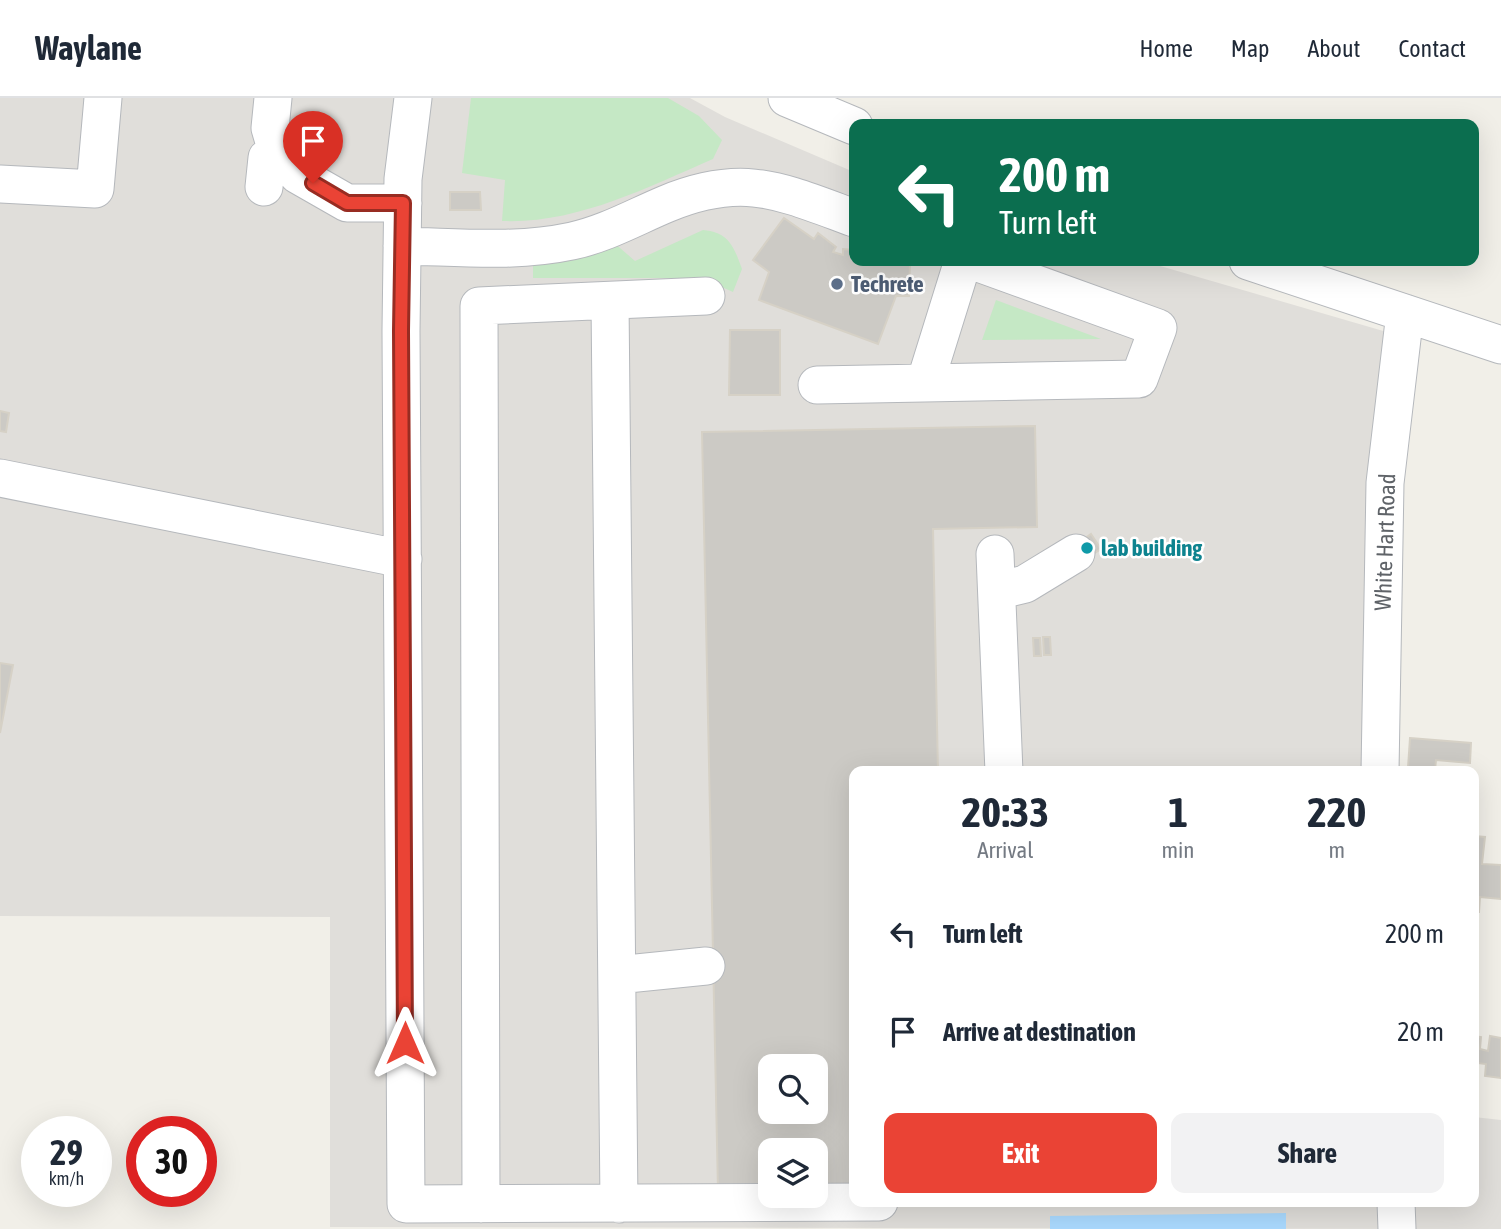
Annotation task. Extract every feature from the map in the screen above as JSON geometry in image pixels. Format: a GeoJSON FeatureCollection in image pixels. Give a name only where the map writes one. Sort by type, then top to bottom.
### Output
{"type":"FeatureCollection","features":[{"type":"Feature","properties":{"kind":"street"},"geometry":{"type":"LineString","coordinates":[[0,184],[94,189],[103,98]]}},
{"type":"Feature","properties":{"kind":"street"},"geometry":{"type":"LineString","coordinates":[[273,98],[270,128],[277,152],[298,176],[347,203],[403,203]]}},
{"type":"Feature","properties":{"kind":"street"},"geometry":{"type":"LineString","coordinates":[[413,98],[403,203],[402,246],[405,1204],[849,1202]]}},
{"type":"Feature","properties":{"kind":"street"},"geometry":{"type":"LineString","coordinates":[[787,98],[849,123]]}},
{"type":"Feature","properties":{"kind":"street"},"geometry":{"type":"LineString","coordinates":[[264,187],[267,158],[277,152]]}},
{"type":"Feature","properties":{"kind":"street"},"geometry":{"type":"LineString","coordinates":[[402,246],[521,249],[574,241],[624,224],[708,188],[735,185],[777,190],[849,216]]}},
{"type":"Feature","properties":{"kind":"street"},"geometry":{"type":"LineString","coordinates":[[925,383],[961,266]]}},
{"type":"Feature","properties":{"kind":"street"},"geometry":{"type":"LineString","coordinates":[[817,385],[1139,379],[1158,328],[987,266]]}},
{"type":"Feature","properties":{"kind":"street"},"geometry":{"type":"LineString","coordinates":[[1263,266],[1501,345]]}},
{"type":"Feature","properties":{"kind":"street"},"geometry":{"type":"LineString","coordinates":[[481,1204],[479,306],[706,296]]}},
{"type":"Feature","properties":{"kind":"street"},"geometry":{"type":"LineString","coordinates":[[610,301],[619,1204]]}},
{"type":"Feature","properties":{"kind":"street","name":"White Hart Road"},"geometry":{"type":"LineString","coordinates":[[1380,766],[1385,483],[1405,313]]}},
{"type":"Feature","properties":{"kind":"street"},"geometry":{"type":"LineString","coordinates":[[0,478],[403,559]]}},
{"type":"Feature","properties":{"kind":"street"},"geometry":{"type":"LineString","coordinates":[[997,591],[1025,584],[1076,553]]}},
{"type":"Feature","properties":{"kind":"street"},"geometry":{"type":"LineString","coordinates":[[995,554],[1004,766]]}},
{"type":"Feature","properties":{"kind":"street"},"geometry":{"type":"LineString","coordinates":[[617,975],[706,966]]}},
{"type":"Feature","properties":{"kind":"street"},"geometry":{"type":"LineString","coordinates":[[1396,1207],[1397,1229]]}},
{"type":"Feature","properties":{"kind":"shaded area"},"geometry":{"type":"Polygon","coordinates":[[[0,98],[690,98],[725,117],[849,170],[849,266],[1160,266],[1397,335],[1380,766],[849,766],[849,1207],[1395,1207],[1396,1229],[330,1227],[330,917],[0,916],[0,98]]]}},
{"type":"Feature","properties":{"kind":"shaded area"},"geometry":{"type":"Polygon","coordinates":[[[1479,1118],[1501,1120],[1501,1229],[1401,1229],[1399,1207],[1479,1207],[1479,1118]]]}},
{"type":"Feature","properties":{"kind":"green space"},"geometry":{"type":"Polygon","coordinates":[[[471,98],[668,98],[699,116],[722,140],[713,159],[610,202],[557,217],[502,221],[505,180],[462,173],[471,98]]]}},
{"type":"Feature","properties":{"kind":"green space"},"geometry":{"type":"Polygon","coordinates":[[[703,230],[725,237],[736,254],[742,269],[733,292],[715,284],[713,278],[533,278],[533,259],[612,241],[635,261],[703,230]]]}},
{"type":"Feature","properties":{"kind":"green space"},"geometry":{"type":"Polygon","coordinates":[[[996,300],[1101,339],[982,340],[996,300]]]}},
{"type":"Feature","properties":{"kind":"water"},"geometry":{"type":"Polygon","coordinates":[[[1286,1213],[1286,1229],[1050,1229],[1050,1216],[1286,1213]]]}},
{"type":"Feature","properties":{"kind":"building"},"geometry":{"type":"Polygon","coordinates":[[[450,192],[480,192],[481,210],[450,210],[450,192]]]}},
{"type":"Feature","properties":{"kind":"building","name":"Techrete"},"geometry":{"type":"Polygon","coordinates":[[[784,218],[814,239],[818,233],[836,247],[833,252],[843,255],[843,249],[849,250],[849,266],[910,266],[909,296],[896,296],[878,344],[759,300],[769,272],[753,260],[784,218]]]}},
{"type":"Feature","properties":{"kind":"building"},"geometry":{"type":"Polygon","coordinates":[[[730,330],[780,330],[780,395],[729,395],[730,330]]]}},
{"type":"Feature","properties":{"kind":"building"},"geometry":{"type":"Polygon","coordinates":[[[0,411],[9,413],[6,432],[0,431],[0,411]]]}},
{"type":"Feature","properties":{"kind":"building"},"geometry":{"type":"Polygon","coordinates":[[[1035,426],[1037,527],[933,529],[938,766],[849,766],[849,1189],[828,1189],[828,1138],[758,1138],[758,1190],[718,1191],[702,432],[1035,426]]]}},
{"type":"Feature","properties":{"kind":"building","name":"lab building"},"geometry":{"type":"Polygon","coordinates":[[[1091,534],[1101,549],[1082,561],[1073,547],[1091,534]]]}},
{"type":"Feature","properties":{"kind":"building"},"geometry":{"type":"Polygon","coordinates":[[[1043,637],[1050,637],[1051,655],[1044,655],[1043,637]]]}},
{"type":"Feature","properties":{"kind":"building"},"geometry":{"type":"Polygon","coordinates":[[[1033,638],[1040,638],[1041,656],[1034,656],[1033,638]]]}},
{"type":"Feature","properties":{"kind":"building"},"geometry":{"type":"Polygon","coordinates":[[[0,663],[13,665],[0,733],[0,663]]]}},
{"type":"Feature","properties":{"kind":"building"},"geometry":{"type":"Polygon","coordinates":[[[1410,738],[1471,743],[1470,763],[1436,760],[1435,766],[1408,766],[1410,738]]]}},
{"type":"Feature","properties":{"kind":"building"},"geometry":{"type":"Polygon","coordinates":[[[1479,836],[1485,837],[1482,864],[1501,865],[1501,899],[1480,897],[1479,912],[1479,836]]]}},
{"type":"Feature","properties":{"kind":"building"},"geometry":{"type":"Polygon","coordinates":[[[1490,1036],[1501,1038],[1501,1078],[1485,1076],[1486,1064],[1479,1063],[1479,1037],[1480,1049],[1488,1051],[1490,1036]]]}},
{"type":"Feature","properties":{"kind":"place","name":"Techrete"},"geometry":{"type":"Point","coordinates":[837,284]}},
{"type":"Feature","properties":{"kind":"place","name":"lab building"},"geometry":{"type":"Point","coordinates":[1087,548]}},
{"type":"Feature","properties":{"kind":"route"},"geometry":{"type":"LineString","coordinates":[[313,183],[347,203],[403,203],[401,331],[405,1043]]}}]}
